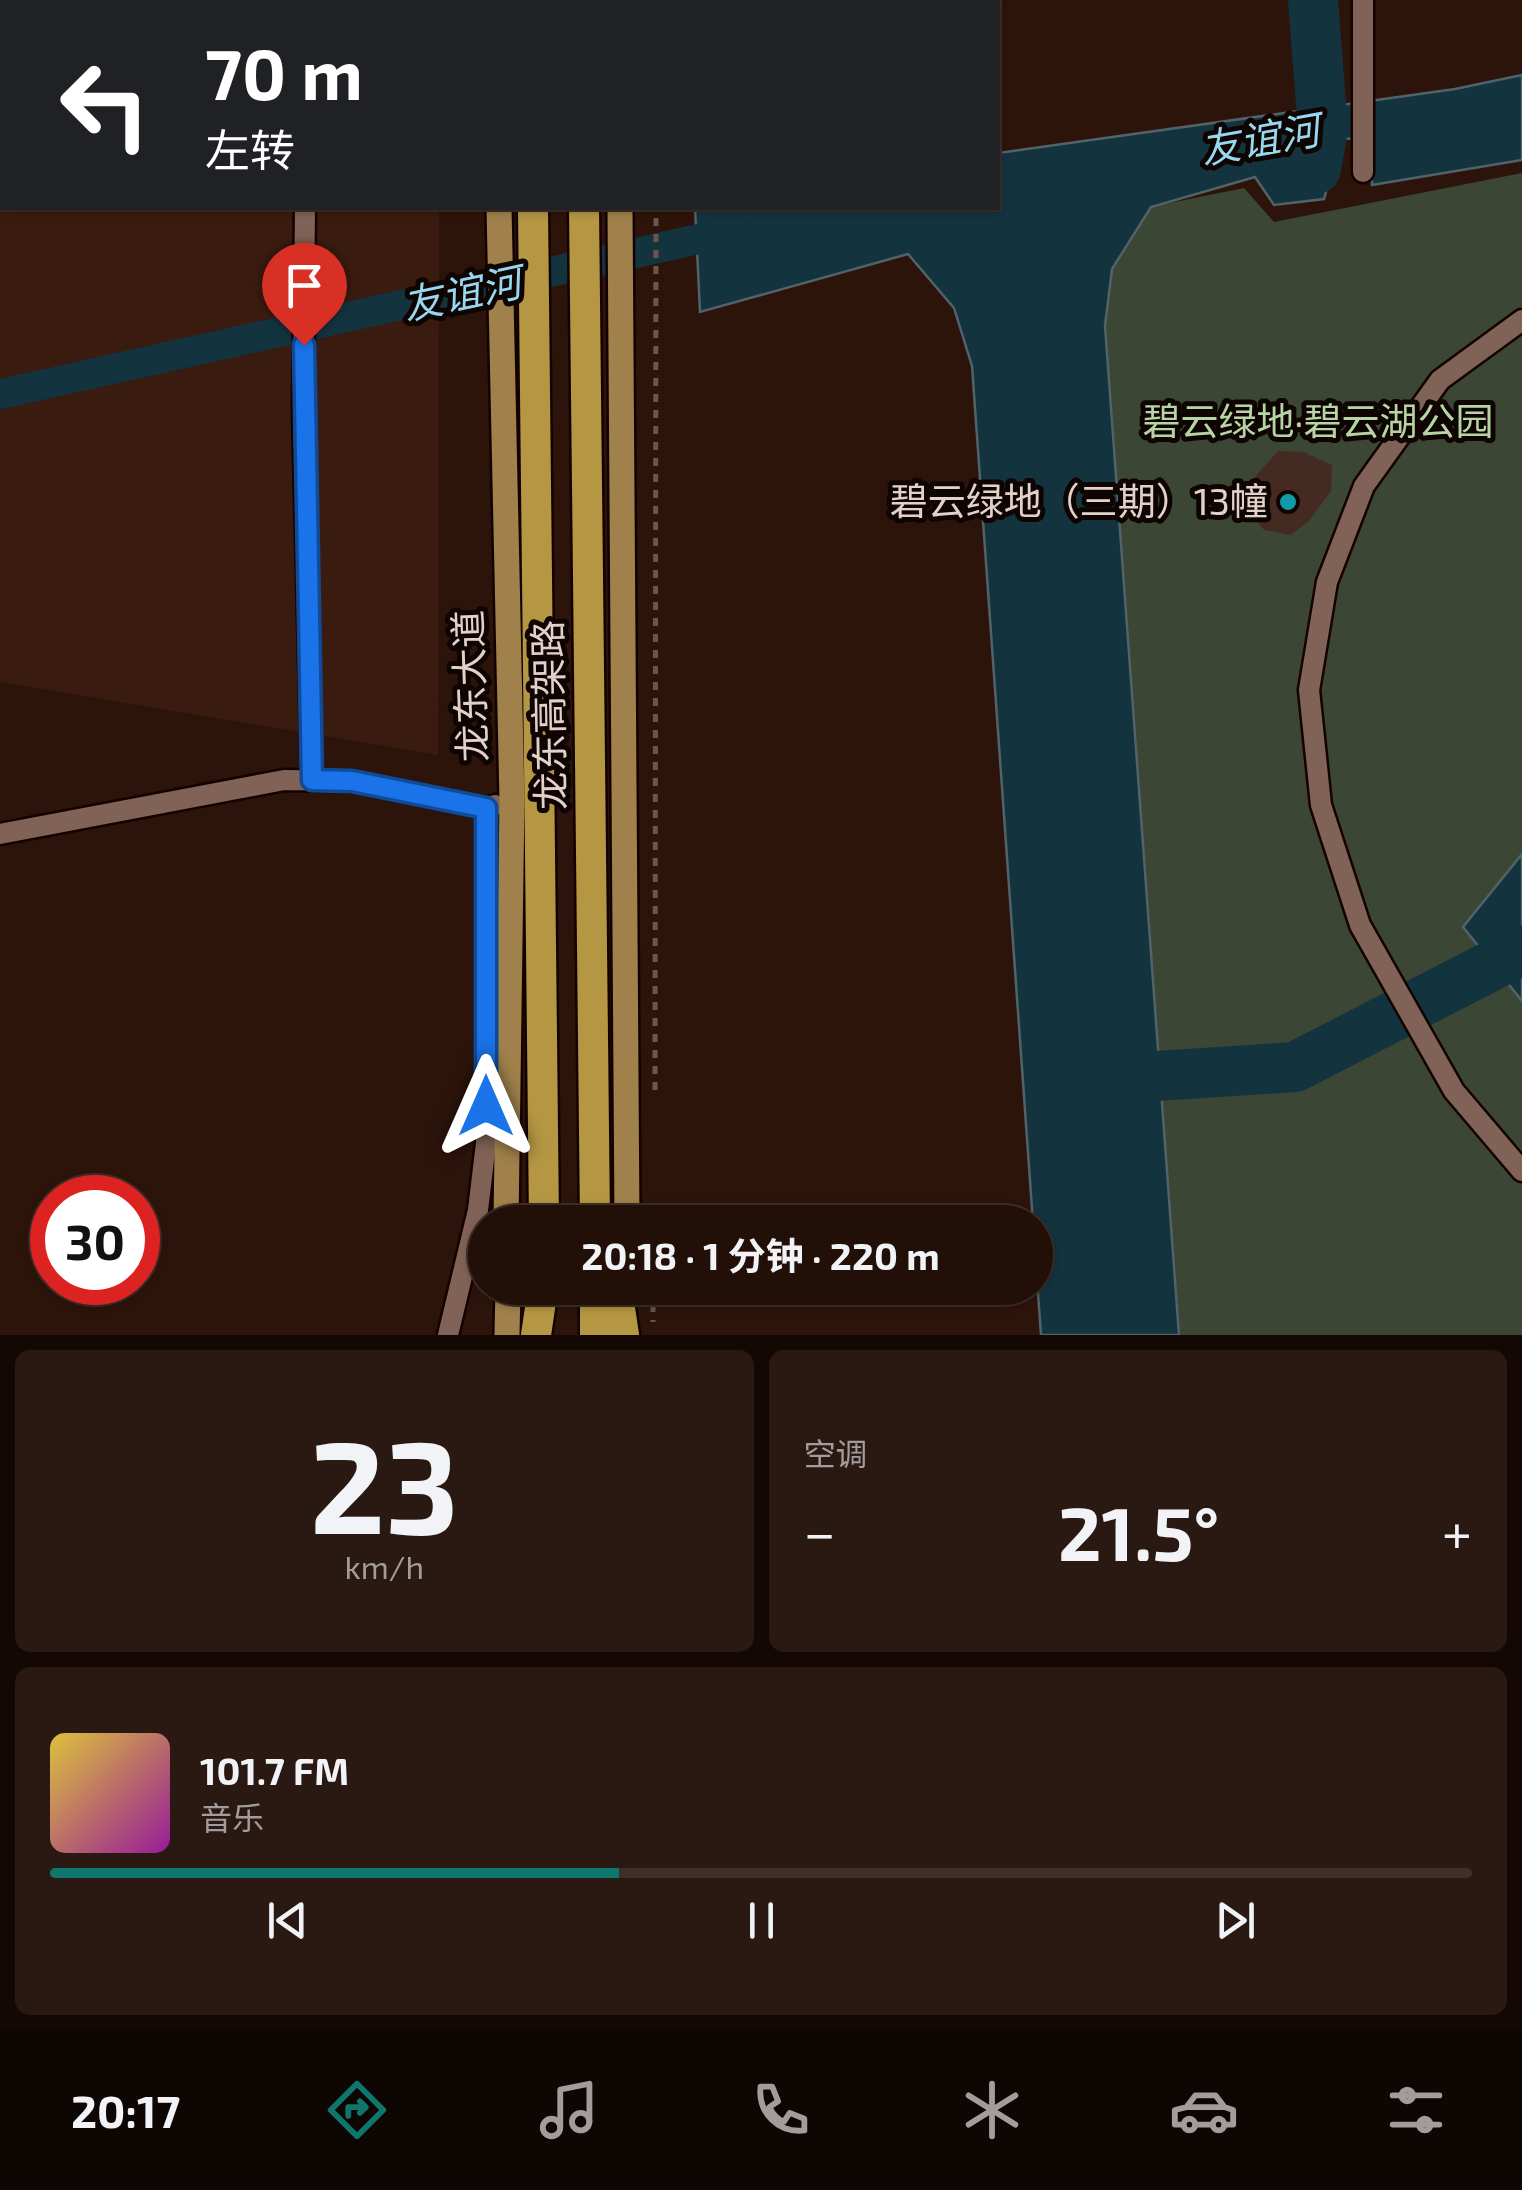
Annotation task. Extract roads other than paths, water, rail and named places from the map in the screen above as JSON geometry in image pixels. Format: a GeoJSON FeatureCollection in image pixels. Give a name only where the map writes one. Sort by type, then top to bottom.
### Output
{"type":"FeatureCollection","features":[{"type":"Feature","properties":{"kind":"highway","name":"龙东高架路"},"geometry":{"type":"LineString","coordinates":[[533,210],[544,1205]]}},
{"type":"Feature","properties":{"kind":"highway","name":"龙东高架路"},"geometry":{"type":"LineString","coordinates":[[584,210],[595,1205]]}},
{"type":"Feature","properties":{"kind":"highway"},"geometry":{"type":"LineString","coordinates":[[595,1142],[604,1205]]}},
{"type":"Feature","properties":{"kind":"highway"},"geometry":{"type":"LineString","coordinates":[[536,1335],[541,1305]]}},
{"type":"Feature","properties":{"kind":"highway"},"geometry":{"type":"LineString","coordinates":[[544,1305],[544,1335]]}},
{"type":"Feature","properties":{"kind":"highway"},"geometry":{"type":"LineString","coordinates":[[595,1305],[596,1335]]}},
{"type":"Feature","properties":{"kind":"highway"},"geometry":{"type":"LineString","coordinates":[[620,1305],[626,1335]]}},
{"type":"Feature","properties":{"kind":"main road","name":"龙东大道"},"geometry":{"type":"LineString","coordinates":[[500,210],[512,801],[506,1205]]}},
{"type":"Feature","properties":{"kind":"main road"},"geometry":{"type":"LineString","coordinates":[[620,210],[627,1205]]}},
{"type":"Feature","properties":{"kind":"main road"},"geometry":{"type":"LineString","coordinates":[[507,1335],[508,1305]]}},
{"type":"Feature","properties":{"kind":"main road"},"geometry":{"type":"LineString","coordinates":[[626,1335],[627,1305]]}},
{"type":"Feature","properties":{"kind":"street"},"geometry":{"type":"LineString","coordinates":[[1362,0],[1362,172]]}},
{"type":"Feature","properties":{"kind":"street"},"geometry":{"type":"LineString","coordinates":[[304,210],[303,413],[312,780]]}},
{"type":"Feature","properties":{"kind":"street"},"geometry":{"type":"LineString","coordinates":[[1522,320],[1440,380],[1364,486],[1327,582],[1309,690],[1321,805],[1360,924],[1454,1091],[1522,1171]]}},
{"type":"Feature","properties":{"kind":"street"},"geometry":{"type":"LineString","coordinates":[[0,834],[248,786],[312,780],[352,781],[486,808],[512,801]]}},
{"type":"Feature","properties":{"kind":"street"},"geometry":{"type":"LineString","coordinates":[[448,1335],[478,1210],[486,1144],[486,808]]}},
{"type":"Feature","properties":{"kind":"water"},"geometry":{"type":"Polygon","coordinates":[[[1522,75],[1522,160],[1372,185],[1371,138],[1341,139],[1324,199],[1274,205],[1255,177],[1151,207],[1112,269],[1105,326],[1179,1335],[1041,1335],[1039,1305],[1053,1305],[1053,1205],[1032,1205],[972,366],[954,308],[908,254],[700,312],[695,210],[1000,210],[1000,153],[1455,89],[1522,75]]]}},
{"type":"Feature","properties":{"kind":"water"},"geometry":{"type":"Polygon","coordinates":[[[1522,854],[1522,1001],[1463,927],[1522,854]]]}},
{"type":"Feature","properties":{"kind":"waterway"},"geometry":{"type":"LineString","coordinates":[[1313,0],[1323,129],[1316,169]]}},
{"type":"Feature","properties":{"kind":"waterway","name":"友谊河"},"geometry":{"type":"LineString","coordinates":[[0,394],[735,231]]}},
{"type":"Feature","properties":{"kind":"waterway"},"geometry":{"type":"LineString","coordinates":[[1094,1080],[1295,1067],[1522,950]]}},
{"type":"Feature","properties":{"kind":"place","name":"碧云绿地（三期）13幢"},"geometry":{"type":"Point","coordinates":[1288,502]}},
{"type":"Feature","properties":{"kind":"park label","name":"碧云绿地·碧云湖公园"},"geometry":{"type":"Point","coordinates":[1318,422]}}]}
